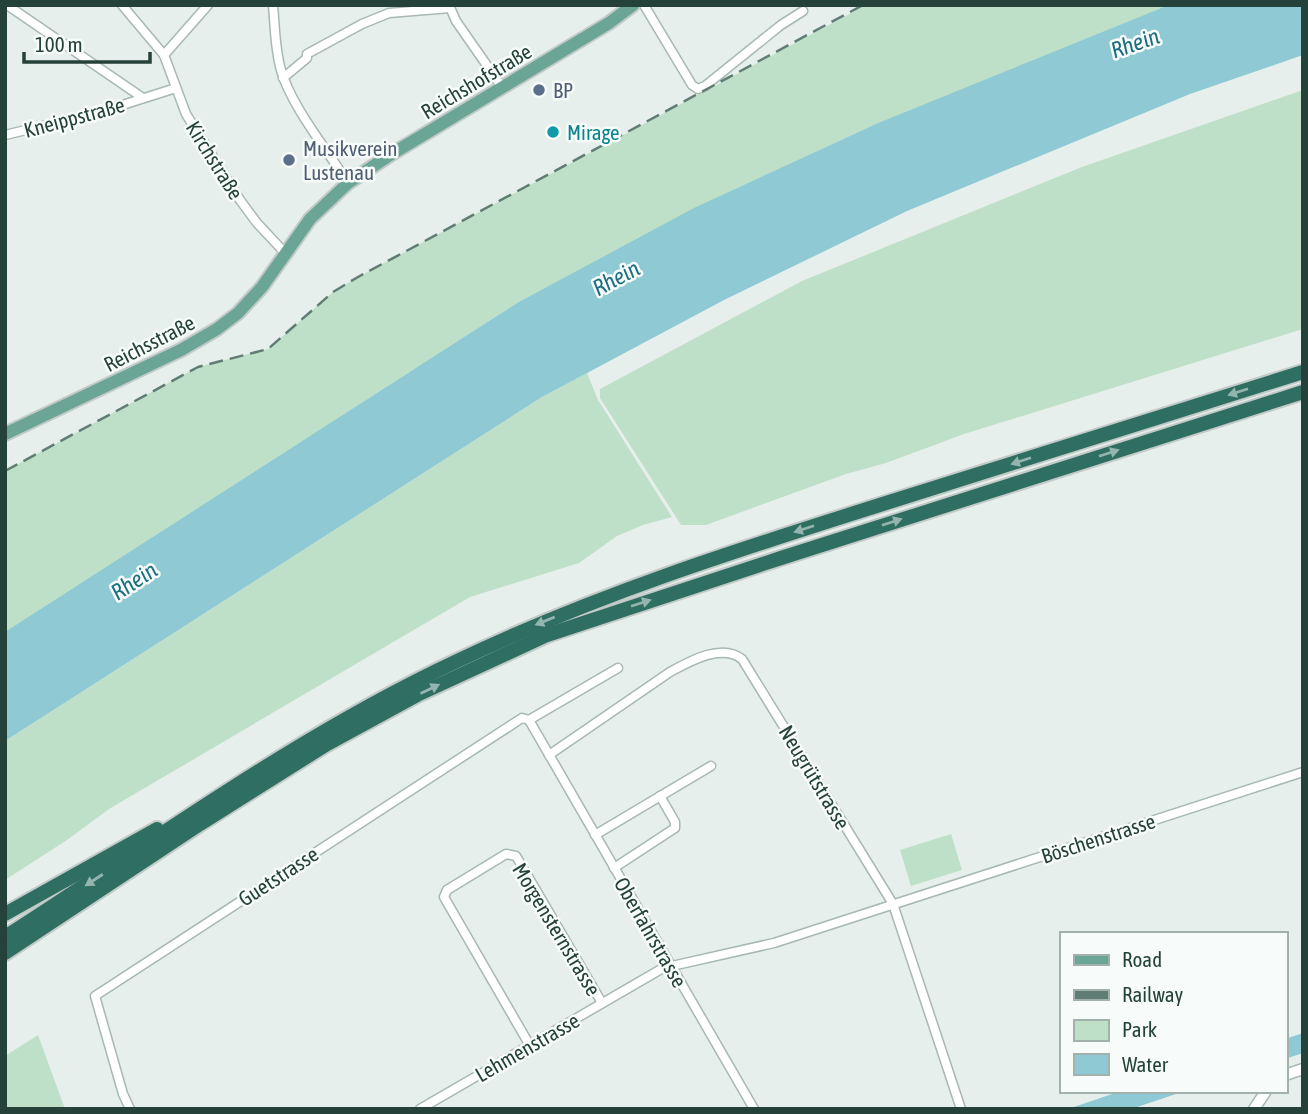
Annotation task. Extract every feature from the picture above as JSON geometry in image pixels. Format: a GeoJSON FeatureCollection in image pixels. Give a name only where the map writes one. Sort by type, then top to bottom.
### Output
{"type":"FeatureCollection","features":[{"type":"Feature","properties":{"kind":"highway"},"geometry":{"type":"LineString","coordinates":[[5,937],[323,733],[454,662],[575,609],[771,540],[1303,372]]}},
{"type":"Feature","properties":{"kind":"highway"},"geometry":{"type":"LineString","coordinates":[[5,953],[200,824],[372,719],[461,673],[547,635],[1303,392]]}},
{"type":"Feature","properties":{"kind":"highway"},"geometry":{"type":"LineString","coordinates":[[5,914],[219,790],[233,790]]}},
{"type":"Feature","properties":{"kind":"highway"},"geometry":{"type":"LineString","coordinates":[[5,965],[103,898],[115,882]]}},
{"type":"Feature","properties":{"kind":"main road","name":"Reichshofstraße"},"geometry":{"type":"LineString","coordinates":[[286,254],[310,219],[348,183],[609,23],[633,5]]}},
{"type":"Feature","properties":{"kind":"main road","name":"Reichsstraße"},"geometry":{"type":"LineString","coordinates":[[5,434],[181,350],[217,329],[238,313],[262,287],[286,254]]}},
{"type":"Feature","properties":{"kind":"street","name":"Kneippstraße"},"geometry":{"type":"LineString","coordinates":[[8,5],[143,98]]}},
{"type":"Feature","properties":{"kind":"street","name":"Kirchstraße"},"geometry":{"type":"LineString","coordinates":[[122,5],[164,55],[186,114],[240,201],[286,254]]}},
{"type":"Feature","properties":{"kind":"street"},"geometry":{"type":"LineString","coordinates":[[164,55],[208,5]]}},
{"type":"Feature","properties":{"kind":"street"},"geometry":{"type":"LineString","coordinates":[[273,5],[283,78],[348,183]]}},
{"type":"Feature","properties":{"kind":"street"},"geometry":{"type":"LineString","coordinates":[[644,5],[692,85],[698,89],[803,11]]}},
{"type":"Feature","properties":{"kind":"street"},"geometry":{"type":"LineString","coordinates":[[283,78],[307,58],[307,54],[388,13],[449,7],[502,87]]}},
{"type":"Feature","properties":{"kind":"street","name":"Kneippstraße"},"geometry":{"type":"LineString","coordinates":[[5,135],[97,113],[176,88]]}},
{"type":"Feature","properties":{"kind":"street","name":"Neugrütstrasse"},"geometry":{"type":"LineString","coordinates":[[549,755],[670,672],[687,663],[724,651],[734,652],[742,659],[769,701],[893,904],[961,1109]]}},
{"type":"Feature","properties":{"kind":"street"},"geometry":{"type":"LineString","coordinates":[[549,755],[529,720],[618,668]]}},
{"type":"Feature","properties":{"kind":"street","name":"Guetstrasse"},"geometry":{"type":"LineString","coordinates":[[130,1109],[123,1094],[95,996],[451,762],[522,718],[529,720]]}},
{"type":"Feature","properties":{"kind":"street","name":"Oberfahrstrasse"},"geometry":{"type":"LineString","coordinates":[[549,755],[754,1109]]}},
{"type":"Feature","properties":{"kind":"street"},"geometry":{"type":"LineString","coordinates":[[596,835],[711,766]]}},
{"type":"Feature","properties":{"kind":"street","name":"Böschenstrasse"},"geometry":{"type":"LineString","coordinates":[[671,967],[774,943],[1303,772]]}},
{"type":"Feature","properties":{"kind":"street"},"geometry":{"type":"LineString","coordinates":[[614,868],[675,828],[675,822],[660,796]]}},
{"type":"Feature","properties":{"kind":"street","name":"Morgensternstrasse"},"geometry":{"type":"LineString","coordinates":[[530,1044],[444,897],[447,890],[506,854],[516,856],[602,1003]]}},
{"type":"Feature","properties":{"kind":"street","name":"Lehmenstrasse"},"geometry":{"type":"LineString","coordinates":[[420,1109],[663,968],[671,967]]}},
{"type":"Feature","properties":{"kind":"street"},"geometry":{"type":"LineString","coordinates":[[1254,1109],[1265,1093]]}},
{"type":"Feature","properties":{"kind":"green space"},"geometry":{"type":"Polygon","coordinates":[[[866,5],[1173,5],[878,123],[800,159],[517,303],[5,633],[5,471],[198,367],[268,349],[333,292],[358,277],[866,5]]]}},
{"type":"Feature","properties":{"kind":"green space"},"geometry":{"type":"Polygon","coordinates":[[[1303,90],[1303,329],[964,434],[706,525],[681,525],[600,398],[600,389],[802,281],[1082,167],[1303,90]]]}},
{"type":"Feature","properties":{"kind":"green space"},"geometry":{"type":"Polygon","coordinates":[[[587,373],[598,400],[672,517],[617,536],[579,563],[470,597],[109,809],[5,880],[5,741],[542,397],[587,373]]]}},
{"type":"Feature","properties":{"kind":"green space"},"geometry":{"type":"Polygon","coordinates":[[[951,834],[962,870],[911,886],[900,850],[951,834]]]}},
{"type":"Feature","properties":{"kind":"green space"},"geometry":{"type":"Polygon","coordinates":[[[38,1035],[65,1109],[5,1109],[5,1056],[38,1035]]]}},
{"type":"Feature","properties":{"kind":"water","name":"Rhein"},"geometry":{"type":"Polygon","coordinates":[[[1169,5],[1303,5],[1303,55],[1190,94],[907,211],[724,300],[542,397],[5,741],[5,632],[517,303],[694,208],[878,123],[1169,5]]]}},
{"type":"Feature","properties":{"kind":"water"},"geometry":{"type":"Polygon","coordinates":[[[1303,1033],[1303,1053],[1287,1058],[1287,1038],[1303,1033]]]}},
{"type":"Feature","properties":{"kind":"water"},"geometry":{"type":"Polygon","coordinates":[[[1115,1093],[1179,1093],[1131,1109],[1068,1109],[1115,1093]]]}},
{"type":"Feature","properties":{"kind":"railway"},"geometry":{"type":"LineString","coordinates":[[5,471],[198,367],[268,349],[333,292],[358,277],[863,5]]}},
{"type":"Feature","properties":{"kind":"place","name":"BP"},"geometry":{"type":"Point","coordinates":[539,90]}},
{"type":"Feature","properties":{"kind":"place","name":"Mirage"},"geometry":{"type":"Point","coordinates":[553,132]}},
{"type":"Feature","properties":{"kind":"place","name":"Musikverein Lustenau"},"geometry":{"type":"Point","coordinates":[289,160]}}]}
